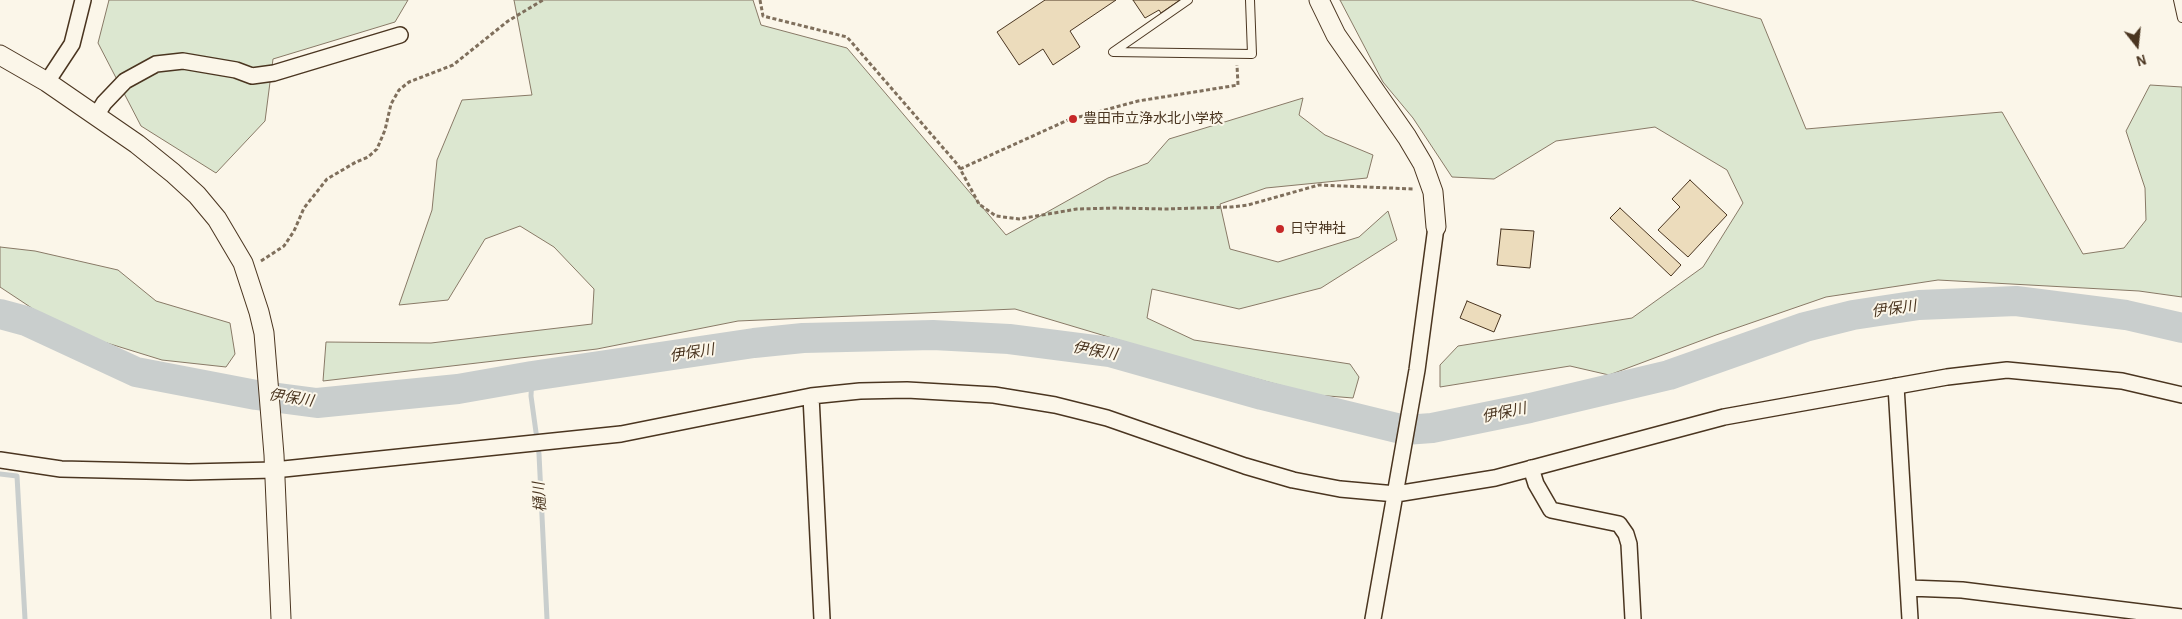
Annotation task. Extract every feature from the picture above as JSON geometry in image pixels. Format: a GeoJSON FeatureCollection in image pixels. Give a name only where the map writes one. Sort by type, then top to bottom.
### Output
{"type":"FeatureCollection","features":[{"type":"Feature","properties":{"kind":"street"},"geometry":{"type":"LineString","coordinates":[[47,82],[72,44],[83,0]]}},
{"type":"Feature","properties":{"kind":"street"},"geometry":{"type":"LineString","coordinates":[[1319,0],[1336,35],[1424,164],[1433,192],[1436,226],[1417,370],[1373,619]]}},
{"type":"Feature","properties":{"kind":"street"},"geometry":{"type":"LineString","coordinates":[[96,116],[104,103],[125,81],[156,64],[183,61],[236,70],[252,76],[274,73],[400,35]]}},
{"type":"Feature","properties":{"kind":"street"},"geometry":{"type":"LineString","coordinates":[[0,55],[47,82],[173,173],[197,195],[217,219],[243,264],[264,333],[274,462],[281,619]]}},
{"type":"Feature","properties":{"kind":"street"},"geometry":{"type":"LineString","coordinates":[[0,460],[61,469],[189,472],[274,462],[518,444],[621,434],[811,396],[907,390],[994,395],[1055,405],[1107,418],[1245,466],[1293,480],[1340,489],[1397,487],[1495,478],[1724,417],[1947,377],[2007,370],[2122,381],[2182,395]]}},
{"type":"Feature","properties":{"kind":"street"},"geometry":{"type":"LineString","coordinates":[[1896,386],[1910,619]]}},
{"type":"Feature","properties":{"kind":"street"},"geometry":{"type":"LineString","coordinates":[[811,396],[822,619]]}},
{"type":"Feature","properties":{"kind":"street"},"geometry":{"type":"LineString","coordinates":[[1531,468],[1536,484],[1551,510],[1619,524],[1626,534],[1629,544],[1633,619]]}},
{"type":"Feature","properties":{"kind":"street"},"geometry":{"type":"LineString","coordinates":[[1909,588],[1962,590],[2182,617]]}},
{"type":"Feature","properties":{"kind":"lane"},"geometry":{"type":"LineString","coordinates":[[1188,0],[1113,52],[1252,54],[1250,0]]}},
{"type":"Feature","properties":{"kind":"lane"},"geometry":{"type":"LineString","coordinates":[[2178,0],[2182,18]]}},
{"type":"Feature","properties":{"kind":"path"},"geometry":{"type":"LineString","coordinates":[[261,261],[284,246],[294,231],[304,208],[327,179],[368,157],[377,149],[385,130],[391,104],[399,90],[409,82],[453,65],[508,21],[543,0]]}},
{"type":"Feature","properties":{"kind":"path"},"geometry":{"type":"LineString","coordinates":[[760,0],[763,16],[847,37],[960,169],[979,204],[996,216],[1019,219],[1078,209],[1231,207],[1248,205],[1319,185],[1414,189]]}},
{"type":"Feature","properties":{"kind":"path"},"geometry":{"type":"LineString","coordinates":[[960,169],[1068,120],[1138,101],[1238,85],[1237,54]]}},
{"type":"Feature","properties":{"kind":"green space"},"geometry":{"type":"Polygon","coordinates":[[[109,0],[408,0],[395,22],[273,59],[265,121],[216,173],[141,126],[98,43],[109,0]]]}},
{"type":"Feature","properties":{"kind":"green space"},"geometry":{"type":"Polygon","coordinates":[[[514,0],[753,0],[761,25],[847,48],[1006,235],[1108,178],[1148,163],[1169,139],[1303,98],[1299,115],[1325,135],[1373,155],[1367,178],[1266,188],[1220,204],[1230,249],[1278,262],[1359,237],[1388,211],[1397,240],[1321,288],[1239,309],[1152,289],[1147,318],[1194,340],[1350,364],[1359,377],[1353,398],[1316,395],[1169,355],[1015,309],[738,321],[597,349],[323,381],[326,342],[431,343],[592,324],[594,289],[554,247],[520,226],[485,239],[448,300],[399,305],[432,210],[437,160],[462,100],[532,95],[514,0]]]}},
{"type":"Feature","properties":{"kind":"green space"},"geometry":{"type":"Polygon","coordinates":[[[1340,0],[1691,0],[1761,19],[1806,129],[2002,112],[2083,254],[2124,248],[2146,220],[2145,188],[2126,131],[2150,85],[2182,87],[2182,297],[2139,291],[1938,280],[1826,297],[1609,375],[1570,366],[1440,387],[1440,365],[1458,346],[1632,318],[1703,267],[1743,203],[1727,170],[1655,127],[1556,141],[1494,179],[1452,177],[1413,118],[1383,82],[1340,0]]]}},
{"type":"Feature","properties":{"kind":"green space"},"geometry":{"type":"Polygon","coordinates":[[[0,247],[35,251],[118,270],[156,301],[230,323],[235,354],[226,367],[162,360],[65,330],[0,287],[0,247]]]}},
{"type":"Feature","properties":{"kind":"building"},"geometry":{"type":"Polygon","coordinates":[[[1045,0],[1116,0],[1070,31],[1080,47],[1053,65],[1043,49],[1019,65],[997,32],[1045,0]]]}},
{"type":"Feature","properties":{"kind":"building"},"geometry":{"type":"Polygon","coordinates":[[[1133,0],[1180,0],[1161,13],[1159,10],[1145,18],[1133,0]]]}},
{"type":"Feature","properties":{"kind":"building"},"geometry":{"type":"Polygon","coordinates":[[[1690,180],[1727,215],[1688,257],[1658,230],[1680,207],[1672,199],[1690,180]]]}},
{"type":"Feature","properties":{"kind":"building"},"geometry":{"type":"Polygon","coordinates":[[[1620,208],[1681,265],[1671,276],[1610,218],[1620,208]]]}},
{"type":"Feature","properties":{"kind":"building"},"geometry":{"type":"Polygon","coordinates":[[[1501,229],[1534,231],[1530,268],[1497,265],[1501,229]]]}},
{"type":"Feature","properties":{"kind":"building"},"geometry":{"type":"Polygon","coordinates":[[[1467,301],[1501,315],[1494,332],[1460,318],[1467,301]]]}},
{"type":"Feature","properties":{"kind":"waterway","name":"伊保川"},"geometry":{"type":"LineString","coordinates":[[0,314],[26,321],[136,372],[256,395],[317,403],[458,389],[754,343],[803,338],[933,335],[1009,339],[1110,352],[1262,395],[1405,430],[1432,428],[1530,408],[1669,375],[1805,327],[1853,315],[1919,305],[2016,301],[2126,315],[2182,328]]}},
{"type":"Feature","properties":{"kind":"waterway","name":"樋川"},"geometry":{"type":"LineString","coordinates":[[532,376],[531,396],[539,454],[547,619]]}},
{"type":"Feature","properties":{"kind":"waterway"},"geometry":{"type":"LineString","coordinates":[[0,474],[17,476],[25,619]]}},
{"type":"Feature","properties":{"kind":"place","name":"豊田市立浄水北小学校"},"geometry":{"type":"Point","coordinates":[1073,119]}},
{"type":"Feature","properties":{"kind":"place","name":"日守神社"},"geometry":{"type":"Point","coordinates":[1280,229]}}]}
